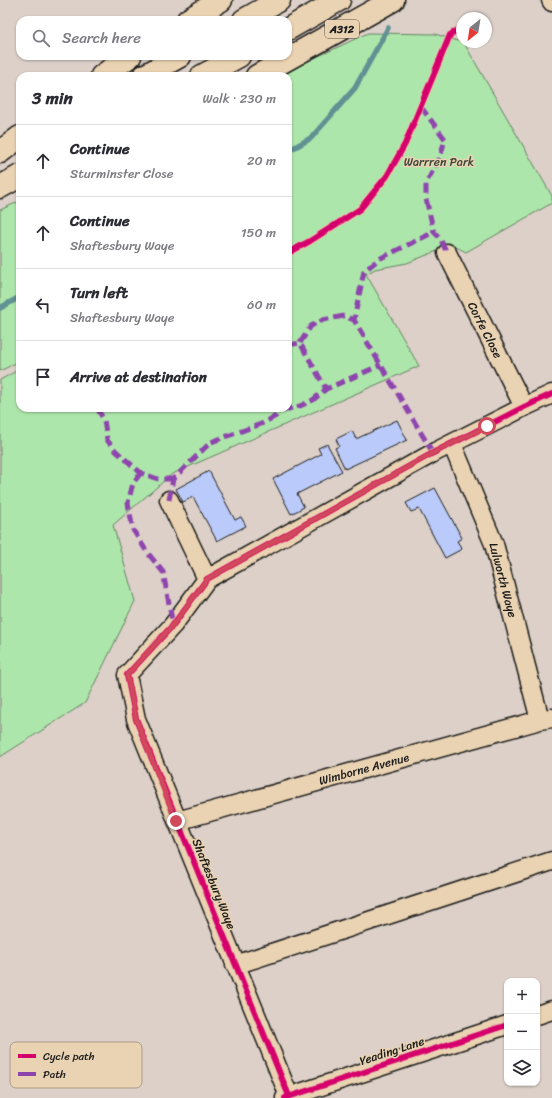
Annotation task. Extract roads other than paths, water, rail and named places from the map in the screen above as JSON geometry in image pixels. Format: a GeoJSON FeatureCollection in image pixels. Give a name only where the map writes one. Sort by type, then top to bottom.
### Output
{"type":"FeatureCollection","features":[{"type":"Feature","properties":{"kind":"highway"},"geometry":{"type":"LineString","coordinates":[[195,16],[221,0]]}},
{"type":"Feature","properties":{"kind":"highway"},"geometry":{"type":"LineString","coordinates":[[251,16],[279,0]]}},
{"type":"Feature","properties":{"kind":"highway","name":"A312"},"geometry":{"type":"LineString","coordinates":[[292,27],[339,0]]}},
{"type":"Feature","properties":{"kind":"highway","name":"A312"},"geometry":{"type":"LineString","coordinates":[[292,56],[393,0]]}},
{"type":"Feature","properties":{"kind":"highway"},"geometry":{"type":"LineString","coordinates":[[108,72],[124,60]]}},
{"type":"Feature","properties":{"kind":"highway"},"geometry":{"type":"LineString","coordinates":[[151,72],[173,60]]}},
{"type":"Feature","properties":{"kind":"highway"},"geometry":{"type":"LineString","coordinates":[[209,72],[232,60]]}},
{"type":"Feature","properties":{"kind":"highway","name":"A312"},"geometry":{"type":"LineString","coordinates":[[264,72],[286,60]]}},
{"type":"Feature","properties":{"kind":"highway"},"geometry":{"type":"LineString","coordinates":[[0,152],[16,139]]}},
{"type":"Feature","properties":{"kind":"highway"},"geometry":{"type":"LineString","coordinates":[[0,157],[16,147]]}},
{"type":"Feature","properties":{"kind":"highway"},"geometry":{"type":"LineString","coordinates":[[0,188],[16,178]]}},
{"type":"Feature","properties":{"kind":"highway"},"geometry":{"type":"LineString","coordinates":[[0,188],[16,182]]}},
{"type":"Feature","properties":{"kind":"street","name":"Corfe Close"},"geometry":{"type":"LineString","coordinates":[[447,253],[524,406]]}},
{"type":"Feature","properties":{"kind":"street","name":"Shaftesbury Waye"},"geometry":{"type":"LineString","coordinates":[[287,1097],[136,719],[127,675],[173,625],[207,579],[452,444],[524,406],[552,394]]}},
{"type":"Feature","properties":{"kind":"street","name":"Lulworth Waye"},"geometry":{"type":"LineString","coordinates":[[452,444],[494,544],[546,719]]}},
{"type":"Feature","properties":{"kind":"street"},"geometry":{"type":"LineString","coordinates":[[169,500],[207,579]]}},
{"type":"Feature","properties":{"kind":"street","name":"Wimborne Avenue"},"geometry":{"type":"LineString","coordinates":[[176,821],[546,719]]}},
{"type":"Feature","properties":{"kind":"street"},"geometry":{"type":"LineString","coordinates":[[235,966],[552,861]]}},
{"type":"Feature","properties":{"kind":"street"},"geometry":{"type":"LineString","coordinates":[[540,1014],[552,1010]]}},
{"type":"Feature","properties":{"kind":"street","name":"Yeading Lane"},"geometry":{"type":"LineString","coordinates":[[287,1097],[504,1026]]}},
{"type":"Feature","properties":{"kind":"waterway"},"geometry":{"type":"LineString","coordinates":[[292,149],[311,138],[355,88],[388,28]]}},
{"type":"Feature","properties":{"kind":"waterway"},"geometry":{"type":"LineString","coordinates":[[0,308],[16,299]]}},
{"type":"Feature","properties":{"kind":"park label","name":"Warrren Park"},"geometry":{"type":"Point","coordinates":[439,162]}}]}
